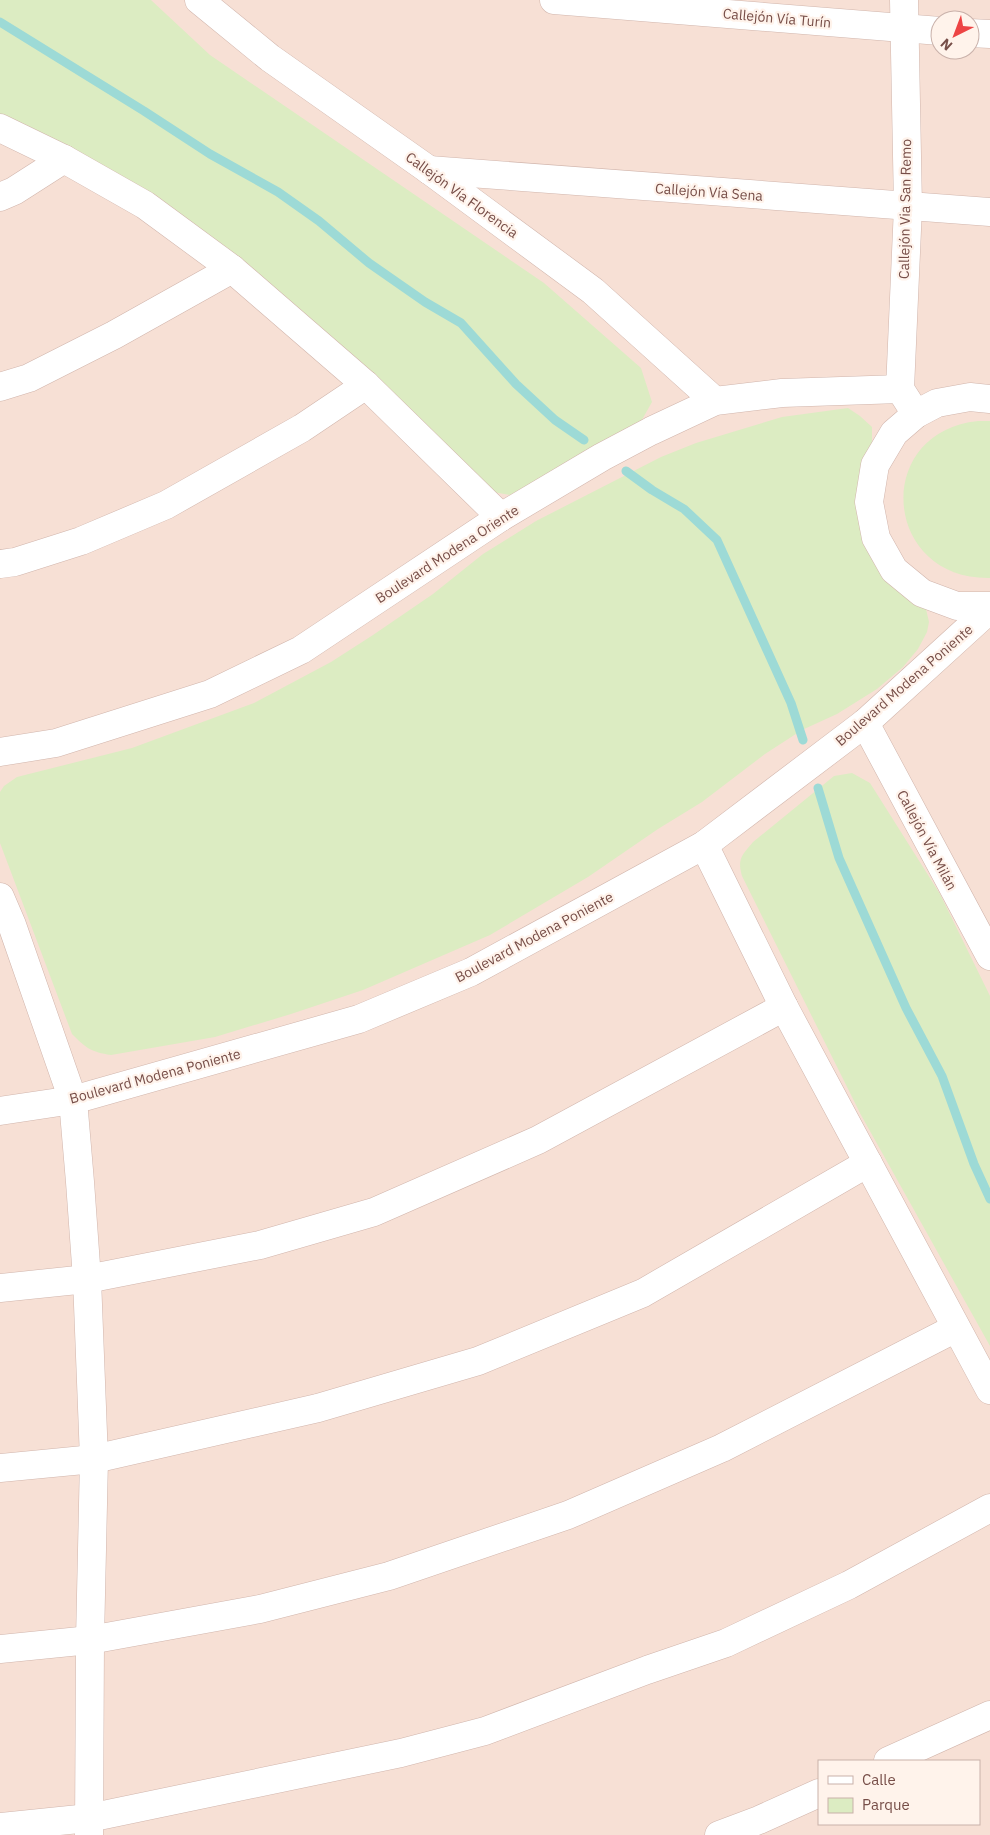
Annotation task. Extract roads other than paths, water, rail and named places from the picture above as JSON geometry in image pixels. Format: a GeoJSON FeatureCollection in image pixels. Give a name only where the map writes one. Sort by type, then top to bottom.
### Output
{"type":"FeatureCollection","features":[{"type":"Feature","properties":{"kind":"street","name":"Callejón Vía Florencia"},"geometry":{"type":"LineString","coordinates":[[200,0],[270,58],[429,170],[593,291],[715,401]]}},
{"type":"Feature","properties":{"kind":"street","name":"Callejón Vía Turín"},"geometry":{"type":"LineString","coordinates":[[554,0],[930,29]]}},
{"type":"Feature","properties":{"kind":"street","name":"Callejón Via San Remo"},"geometry":{"type":"LineString","coordinates":[[900,389],[908,207],[904,0]]}},
{"type":"Feature","properties":{"kind":"street"},"geometry":{"type":"LineString","coordinates":[[0,128],[64,159],[145,205],[232,269],[366,385],[501,517]]}},
{"type":"Feature","properties":{"kind":"street"},"geometry":{"type":"LineString","coordinates":[[0,197],[14,191],[64,159]]}},
{"type":"Feature","properties":{"kind":"street","name":"Callejón Vía Sena"},"geometry":{"type":"LineString","coordinates":[[429,170],[990,212]]}},
{"type":"Feature","properties":{"kind":"street"},"geometry":{"type":"LineString","coordinates":[[0,387],[29,378],[88,348],[232,269]]}},
{"type":"Feature","properties":{"kind":"street"},"geometry":{"type":"LineString","coordinates":[[0,564],[15,562],[81,542],[166,505],[302,428],[366,385]]}},
{"type":"Feature","properties":{"kind":"street"},"geometry":{"type":"LineString","coordinates":[[900,389],[916,414]]}},
{"type":"Feature","properties":{"kind":"street","name":"Boulevard Modena Oriente"},"geometry":{"type":"LineString","coordinates":[[0,752],[56,743],[210,694],[301,650],[501,517],[602,457],[715,401],[782,392],[900,389]]}},
{"type":"Feature","properties":{"kind":"street"},"geometry":{"type":"LineString","coordinates":[[990,399],[970,397],[937,403],[916,414],[894,433],[875,465],[869,502],[876,538],[894,570],[922,593],[957,606],[990,608]]}},
{"type":"Feature","properties":{"kind":"street","name":"Boulevard Modena Poniente"},"geometry":{"type":"LineString","coordinates":[[0,1111],[73,1100],[359,1019],[471,972],[704,845],[865,723],[990,608]]}},
{"type":"Feature","properties":{"kind":"street","name":"Callejón Vía Milán"},"geometry":{"type":"LineString","coordinates":[[865,723],[990,956]]}},
{"type":"Feature","properties":{"kind":"street"},"geometry":{"type":"LineString","coordinates":[[704,845],[784,1007],[990,1390]]}},
{"type":"Feature","properties":{"kind":"street"},"geometry":{"type":"LineString","coordinates":[[0,897],[6,926],[73,1100],[87,1278],[94,1459],[90,1640],[89,1826]]}},
{"type":"Feature","properties":{"kind":"street"},"geometry":{"type":"LineString","coordinates":[[0,1288],[87,1278],[260,1245],[374,1212],[538,1140],[784,1007]]}},
{"type":"Feature","properties":{"kind":"street"},"geometry":{"type":"LineString","coordinates":[[0,1468],[94,1459],[318,1408],[478,1361],[642,1292],[868,1164]]}},
{"type":"Feature","properties":{"kind":"street"},"geometry":{"type":"LineString","coordinates":[[0,1649],[90,1640],[260,1609],[390,1576],[568,1514],[722,1448],[956,1328]]}},
{"type":"Feature","properties":{"kind":"street"},"geometry":{"type":"LineString","coordinates":[[0,1827],[89,1826],[485,1732],[647,1670],[726,1643],[849,1585],[990,1508]]}},
{"type":"Feature","properties":{"kind":"street"},"geometry":{"type":"LineString","coordinates":[[890,1760],[990,1715]]}},
{"type":"Feature","properties":{"kind":"street"},"geometry":{"type":"LineString","coordinates":[[719,1835],[759,1820],[818,1793]]}},
{"type":"Feature","properties":{"kind":"waterway"},"geometry":{"type":"LineString","coordinates":[[0,22],[210,154],[278,192],[319,221],[369,263],[425,302],[461,323],[516,384],[555,420],[584,440]]}},
{"type":"Feature","properties":{"kind":"waterway"},"geometry":{"type":"LineString","coordinates":[[626,471],[652,490],[684,509],[717,540],[791,703],[803,740]]}},
{"type":"Feature","properties":{"kind":"waterway"},"geometry":{"type":"LineString","coordinates":[[818,788],[839,858],[906,1008],[942,1076],[974,1164],[990,1199]]}}]}
